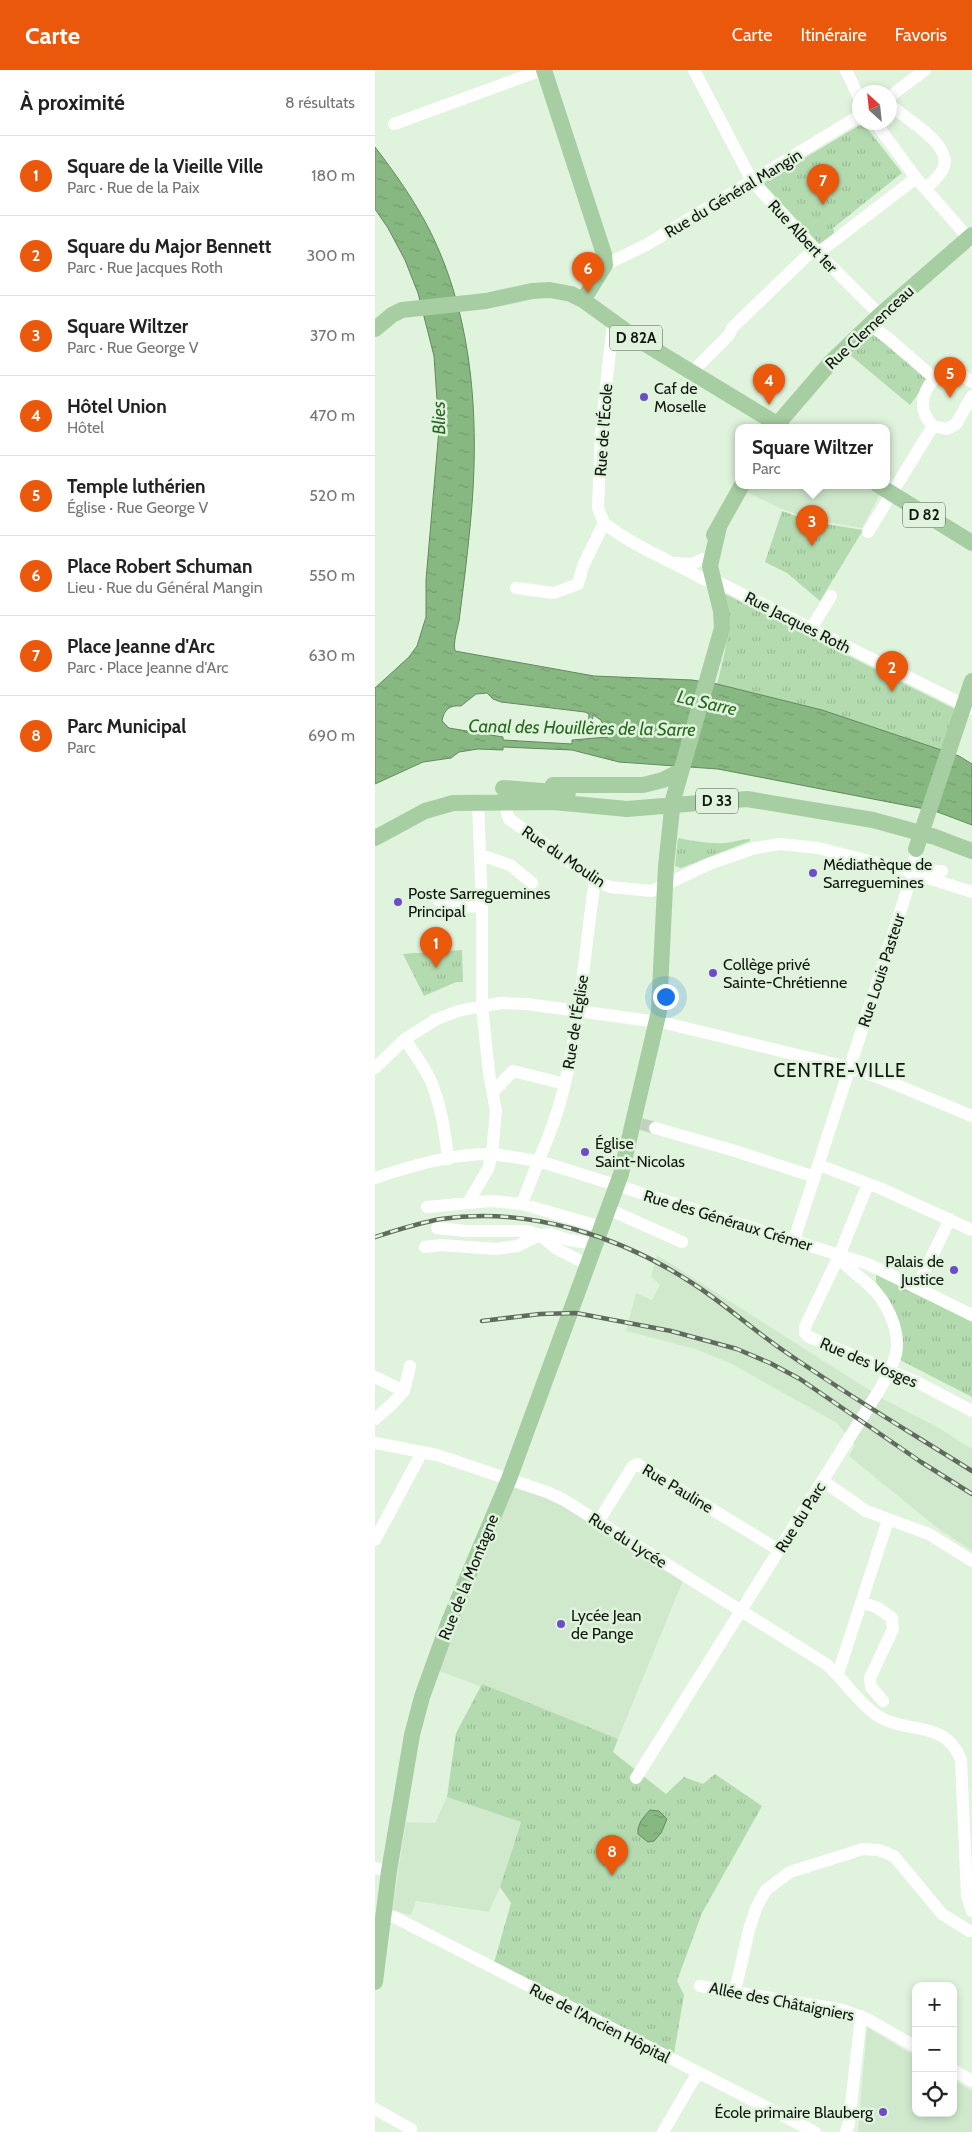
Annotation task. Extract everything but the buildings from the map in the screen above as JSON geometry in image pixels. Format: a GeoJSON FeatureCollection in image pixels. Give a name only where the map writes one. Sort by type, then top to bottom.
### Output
{"type":"FeatureCollection","features":[{"type":"Feature","properties":{"kind":"main road"},"geometry":{"type":"LineString","coordinates":[[543,70],[602,245],[605,265],[583,300]]}},
{"type":"Feature","properties":{"kind":"main road","name":"Rue Clemenceau"},"geometry":{"type":"LineString","coordinates":[[780,424],[831,362],[875,320],[971,238]]}},
{"type":"Feature","properties":{"kind":"main road","name":"D 82A"},"geometry":{"type":"LineString","coordinates":[[375,329],[392,315],[414,308],[467,303],[532,291],[550,290],[571,294],[583,300],[612,329],[692,372]]}},
{"type":"Feature","properties":{"kind":"main road"},"geometry":{"type":"LineString","coordinates":[[692,372],[775,424]]}},
{"type":"Feature","properties":{"kind":"main road"},"geometry":{"type":"LineString","coordinates":[[709,580],[703,559],[707,547],[740,489]]}},
{"type":"Feature","properties":{"kind":"main road","name":"D 82"},"geometry":{"type":"LineString","coordinates":[[884,489],[972,543]]}},
{"type":"Feature","properties":{"kind":"main road"},"geometry":{"type":"LineString","coordinates":[[709,580],[711,558],[719,527]]}},
{"type":"Feature","properties":{"kind":"main road","name":"Rue de la Montagne"},"geometry":{"type":"LineString","coordinates":[[375,1982],[383,1916],[382,1869],[422,1697],[450,1619],[509,1479],[638,1124],[658,1023],[671,812],[681,770],[714,663],[717,646],[709,580]]}},
{"type":"Feature","properties":{"kind":"main road"},"geometry":{"type":"LineString","coordinates":[[918,844],[951,744],[968,707],[972,681]]}},
{"type":"Feature","properties":{"kind":"main road","name":"D 33"},"geometry":{"type":"LineString","coordinates":[[375,838],[409,818],[441,805],[478,802],[537,784],[626,786],[655,783],[681,770]]}},
{"type":"Feature","properties":{"kind":"main road","name":"D 33"},"geometry":{"type":"LineString","coordinates":[[375,826],[405,809],[430,800],[507,793],[649,800],[727,792],[773,795],[915,822],[939,828],[972,840]]}},
{"type":"Feature","properties":{"kind":"main road","name":"D 33"},"geometry":{"type":"LineString","coordinates":[[507,793],[553,802],[627,809],[747,800],[873,820],[935,837],[972,851]]}},
{"type":"Feature","properties":{"kind":"street"},"geometry":{"type":"LineString","coordinates":[[394,124],[543,70]]}},
{"type":"Feature","properties":{"kind":"street","name":"Rue Albert 1er"},"geometry":{"type":"LineString","coordinates":[[694,70],[752,181],[816,251],[888,338],[935,378]]}},
{"type":"Feature","properties":{"kind":"street"},"geometry":{"type":"LineString","coordinates":[[846,70],[853,85]]}},
{"type":"Feature","properties":{"kind":"street"},"geometry":{"type":"LineString","coordinates":[[897,91],[925,70]]}},
{"type":"Feature","properties":{"kind":"street"},"geometry":{"type":"LineString","coordinates":[[897,110],[915,123],[941,148],[945,159],[943,168],[926,189]]}},
{"type":"Feature","properties":{"kind":"street","name":"Rue du Général Mangin"},"geometry":{"type":"LineString","coordinates":[[605,265],[646,245],[852,120]]}},
{"type":"Feature","properties":{"kind":"street"},"geometry":{"type":"LineString","coordinates":[[881,130],[916,178],[971,238]]}},
{"type":"Feature","properties":{"kind":"street"},"geometry":{"type":"LineString","coordinates":[[692,372],[729,336],[732,328],[816,251],[916,178]]}},
{"type":"Feature","properties":{"kind":"street","name":"Rue de l'École"},"geometry":{"type":"LineString","coordinates":[[604,523],[598,508],[601,432],[612,329]]}},
{"type":"Feature","properties":{"kind":"street"},"geometry":{"type":"LineString","coordinates":[[970,400],[955,424],[947,429],[933,426],[925,418],[922,399],[935,378],[952,370],[972,382]]}},
{"type":"Feature","properties":{"kind":"street"},"geometry":{"type":"LineString","coordinates":[[890,481],[933,426]]}},
{"type":"Feature","properties":{"kind":"street"},"geometry":{"type":"LineString","coordinates":[[868,532],[884,489]]}},
{"type":"Feature","properties":{"kind":"street"},"geometry":{"type":"LineString","coordinates":[[516,588],[553,593],[578,584],[583,566],[604,523]]}},
{"type":"Feature","properties":{"kind":"street","name":"Rue Jacques Roth"},"geometry":{"type":"LineString","coordinates":[[604,523],[617,534],[968,707]]}},
{"type":"Feature","properties":{"kind":"street"},"geometry":{"type":"LineString","coordinates":[[674,562],[692,564],[703,559]]}},
{"type":"Feature","properties":{"kind":"street"},"geometry":{"type":"LineString","coordinates":[[811,629],[831,596]]}},
{"type":"Feature","properties":{"kind":"street","name":"Rue du Moulin"},"geometry":{"type":"LineString","coordinates":[[507,793],[509,819],[595,880],[610,887],[648,891],[659,889],[709,864],[761,847],[781,844],[818,848],[913,872]]}},
{"type":"Feature","properties":{"kind":"street"},"geometry":{"type":"LineString","coordinates":[[468,1203],[488,1169],[492,1154],[496,1111],[489,1073],[482,1006],[481,855],[478,802]]}},
{"type":"Feature","properties":{"kind":"street","name":"Rue Louis Pasteur"},"geometry":{"type":"LineString","coordinates":[[794,1240],[913,872],[918,844]]}},
{"type":"Feature","properties":{"kind":"street"},"geometry":{"type":"LineString","coordinates":[[481,855],[510,864],[532,883]]}},
{"type":"Feature","properties":{"kind":"street"},"geometry":{"type":"LineString","coordinates":[[913,872],[942,872]]}},
{"type":"Feature","properties":{"kind":"street"},"geometry":{"type":"LineString","coordinates":[[913,872],[972,892]]}},
{"type":"Feature","properties":{"kind":"street","name":"Rue de l'Église"},"geometry":{"type":"LineString","coordinates":[[521,1204],[539,1161],[565,1084],[595,880]]}},
{"type":"Feature","properties":{"kind":"street"},"geometry":{"type":"LineString","coordinates":[[439,901],[449,906],[482,906]]}},
{"type":"Feature","properties":{"kind":"street"},"geometry":{"type":"LineString","coordinates":[[375,1068],[405,1039],[437,1019],[458,1011],[482,1006],[527,1004],[658,1023],[849,1068],[875,1076],[972,1116]]}},
{"type":"Feature","properties":{"kind":"street"},"geometry":{"type":"LineString","coordinates":[[405,1039],[429,1078],[436,1095],[443,1117],[448,1159]]}},
{"type":"Feature","properties":{"kind":"street"},"geometry":{"type":"LineString","coordinates":[[493,1092],[513,1071],[565,1084]]}},
{"type":"Feature","properties":{"kind":"street"},"geometry":{"type":"LineString","coordinates":[[655,1128],[735,1151],[868,1184],[972,1230]]}},
{"type":"Feature","properties":{"kind":"street","name":"Rue des Généraux Crémer"},"geometry":{"type":"LineString","coordinates":[[375,1178],[475,1154],[492,1154],[539,1161],[616,1187],[794,1240],[880,1269],[972,1315]]}},
{"type":"Feature","properties":{"kind":"street","name":"Rue des Vosges"},"geometry":{"type":"LineString","coordinates":[[868,1184],[839,1256],[809,1318],[805,1332],[809,1337],[917,1382],[972,1411]]}},
{"type":"Feature","properties":{"kind":"street"},"geometry":{"type":"LineString","coordinates":[[427,1207],[491,1201],[521,1204],[598,1236]]}},
{"type":"Feature","properties":{"kind":"street"},"geometry":{"type":"LineString","coordinates":[[608,1208],[682,1242]]}},
{"type":"Feature","properties":{"kind":"street"},"geometry":{"type":"LineString","coordinates":[[917,1287],[950,1219]]}},
{"type":"Feature","properties":{"kind":"street"},"geometry":{"type":"LineString","coordinates":[[437,1228],[466,1231],[527,1231],[540,1235],[557,1249],[587,1264]]}},
{"type":"Feature","properties":{"kind":"street"},"geometry":{"type":"LineString","coordinates":[[425,1247],[441,1245],[495,1249],[517,1246],[540,1235],[550,1234],[569,1240],[598,1236]]}},
{"type":"Feature","properties":{"kind":"street","name":"Rue du Parc"},"geometry":{"type":"LineString","coordinates":[[636,1778],[823,1481],[845,1442],[880,1389],[892,1366],[897,1346],[888,1310],[875,1291],[848,1268],[839,1256]]}},
{"type":"Feature","properties":{"kind":"street"},"geometry":{"type":"LineString","coordinates":[[375,1419],[404,1391],[410,1366]]}},
{"type":"Feature","properties":{"kind":"street"},"geometry":{"type":"LineString","coordinates":[[375,1377],[404,1391]]}},
{"type":"Feature","properties":{"kind":"street","name":"Rue du Lycée"},"geometry":{"type":"LineString","coordinates":[[375,1443],[422,1452],[547,1492],[742,1610],[826,1664],[878,1716],[894,1723],[932,1731],[948,1739],[954,1745],[961,1760],[967,1896],[972,1912]]}},
{"type":"Feature","properties":{"kind":"street"},"geometry":{"type":"LineString","coordinates":[[375,1540],[422,1452]]}},
{"type":"Feature","properties":{"kind":"street","name":"Rue Pauline"},"geometry":{"type":"LineString","coordinates":[[598,1522],[633,1466],[637,1464],[779,1550]]}},
{"type":"Feature","properties":{"kind":"street"},"geometry":{"type":"LineString","coordinates":[[823,1481],[866,1511],[929,1534],[972,1561]]}},
{"type":"Feature","properties":{"kind":"street"},"geometry":{"type":"LineString","coordinates":[[838,1674],[888,1520]]}},
{"type":"Feature","properties":{"kind":"street"},"geometry":{"type":"LineString","coordinates":[[862,1602],[878,1608],[892,1618],[893,1629],[870,1678],[871,1687],[883,1701]]}},
{"type":"Feature","properties":{"kind":"street"},"geometry":{"type":"LineString","coordinates":[[735,1991],[749,1930],[756,1908],[766,1890],[790,1872],[863,1849],[879,1850],[894,1856],[942,1914],[972,1931]]}},
{"type":"Feature","properties":{"kind":"street","name":"Rue de l'Ancien Hôpital"},"geometry":{"type":"LineString","coordinates":[[383,1916],[394,1917],[815,2132]]}},
{"type":"Feature","properties":{"kind":"street","name":"Allée des Châtaigniers"},"geometry":{"type":"LineString","coordinates":[[700,1986],[843,2010],[861,2016],[912,2046]]}},
{"type":"Feature","properties":{"kind":"street"},"geometry":{"type":"LineString","coordinates":[[846,2132],[849,2123],[861,2016]]}},
{"type":"Feature","properties":{"kind":"street"},"geometry":{"type":"LineString","coordinates":[[663,2132],[698,2072]]}},
{"type":"Feature","properties":{"kind":"street"},"geometry":{"type":"LineString","coordinates":[[956,2072],[972,2081]]}},
{"type":"Feature","properties":{"kind":"street"},"geometry":{"type":"LineString","coordinates":[[375,2109],[411,2129],[411,2132]]}},
{"type":"Feature","properties":{"kind":"shaded area"},"geometry":{"type":"Polygon","coordinates":[[[745,489],[876,489],[881,492],[862,528],[814,520],[782,509],[744,491],[745,489]]]}},
{"type":"Feature","properties":{"kind":"shaded area"},"geometry":{"type":"Polygon","coordinates":[[[657,1255],[885,1400],[939,1428],[972,1449],[972,1551],[936,1527],[849,1456],[855,1445],[837,1423],[730,1363],[695,1349],[626,1331],[636,1293],[652,1300],[660,1285],[651,1277],[657,1255]]]}},
{"type":"Feature","properties":{"kind":"shaded area","name":"Lycée Jean de Pange"},"geometry":{"type":"Polygon","coordinates":[[[512,1484],[546,1496],[684,1578],[618,1739],[437,1670],[512,1484]]]}},
{"type":"Feature","properties":{"kind":"shaded area"},"geometry":{"type":"Polygon","coordinates":[[[447,1797],[521,1821],[500,1887],[489,1912],[416,1901],[411,1915],[392,1910],[406,1822],[435,1823],[447,1797]]]}},
{"type":"Feature","properties":{"kind":"shaded area"},"geometry":{"type":"Polygon","coordinates":[[[867,2027],[912,2055],[912,2117],[957,2117],[957,2082],[972,2091],[972,2132],[858,2132],[867,2027]]]}},
{"type":"Feature","properties":{"kind":"green space"},"geometry":{"type":"Polygon","coordinates":[[[852,130],[868,130],[902,173],[833,228],[835,235],[821,246],[763,183],[852,130]]]}},
{"type":"Feature","properties":{"kind":"green space"},"geometry":{"type":"Polygon","coordinates":[[[873,334],[928,380],[910,405],[850,355],[873,334]]]}},
{"type":"Feature","properties":{"kind":"green space"},"geometry":{"type":"Polygon","coordinates":[[[782,511],[814,522],[863,530],[820,601],[787,573],[765,562],[782,511]]]}},
{"type":"Feature","properties":{"kind":"green space"},"geometry":{"type":"Polygon","coordinates":[[[721,592],[961,712],[950,753],[717,684],[727,638],[726,618],[721,592]]]}},
{"type":"Feature","properties":{"kind":"green space"},"geometry":{"type":"Polygon","coordinates":[[[678,838],[714,843],[747,839],[750,839],[750,841],[681,868],[675,866],[678,838]]]}},
{"type":"Feature","properties":{"kind":"green space"},"geometry":{"type":"Polygon","coordinates":[[[462,950],[463,982],[456,982],[424,996],[403,954],[462,950]]]}},
{"type":"Feature","properties":{"kind":"green space"},"geometry":{"type":"Polygon","coordinates":[[[876,1273],[972,1322],[972,1397],[898,1359],[896,1313],[876,1282],[876,1273]]]}},
{"type":"Feature","properties":{"kind":"green space"},"geometry":{"type":"Polygon","coordinates":[[[482,1684],[618,1739],[613,1752],[666,1794],[684,1777],[703,1784],[715,1774],[762,1806],[702,1913],[677,1981],[684,1995],[674,2054],[494,1963],[511,1903],[500,1887],[521,1822],[447,1797],[456,1733],[482,1684]]]}},
{"type":"Feature","properties":{"kind":"water"},"geometry":{"type":"Polygon","coordinates":[[[375,147],[404,187],[429,229],[444,264],[456,300],[465,337],[474,413],[473,490],[455,651],[594,676],[692,680],[717,684],[822,710],[959,756],[972,764],[972,825],[935,811],[718,769],[619,762],[572,750],[503,747],[503,750],[478,749],[459,752],[451,758],[423,762],[375,784],[375,688],[409,657],[417,646],[426,617],[426,580],[439,429],[434,356],[418,293],[405,260],[388,228],[375,209],[375,147]],[[487,693],[476,694],[461,706],[454,706],[448,709],[444,713],[442,721],[449,728],[503,737],[503,740],[572,744],[572,740],[608,737],[601,720],[593,715],[591,735],[588,735],[589,714],[585,712],[501,702],[493,699],[487,693]]]}},
{"type":"Feature","properties":{"kind":"water"},"geometry":{"type":"Polygon","coordinates":[[[650,1810],[659,1811],[667,1819],[661,1833],[654,1841],[648,1842],[638,1834],[638,1830],[641,1820],[650,1810]]]}},
{"type":"Feature","properties":{"kind":"tunnel"},"geometry":{"type":"LineString","coordinates":[[641,1124],[655,1128]]}},
{"type":"Feature","properties":{"kind":"railway"},"geometry":{"type":"LineString","coordinates":[[375,1237],[441,1219],[474,1216],[506,1217],[572,1228],[635,1251],[692,1283],[810,1369],[972,1471]]}},
{"type":"Feature","properties":{"kind":"railway"},"geometry":{"type":"LineString","coordinates":[[482,1321],[540,1314],[576,1313],[671,1331],[737,1349],[770,1363],[800,1379],[921,1462],[972,1494]]}},
{"type":"Feature","properties":{"kind":"place","name":"Place Jeanne d'Arc"},"geometry":{"type":"Point","coordinates":[823,205]}},
{"type":"Feature","properties":{"kind":"place","name":"Place Robert Schuman"},"geometry":{"type":"Point","coordinates":[588,293]}},
{"type":"Feature","properties":{"kind":"place","name":"Caf de Moselle"},"geometry":{"type":"Point","coordinates":[644,397]}},
{"type":"Feature","properties":{"kind":"place","name":"Temple luthérien"},"geometry":{"type":"Point","coordinates":[950,398]}},
{"type":"Feature","properties":{"kind":"place","name":"Hôtel Union"},"geometry":{"type":"Point","coordinates":[769,405]}},
{"type":"Feature","properties":{"kind":"place","name":"Square Wiltzer"},"geometry":{"type":"Point","coordinates":[812,546]}},
{"type":"Feature","properties":{"kind":"place","name":"Square du Major Bennett"},"geometry":{"type":"Point","coordinates":[892,692]}},
{"type":"Feature","properties":{"kind":"place","name":"Médiathèque de Sarreguemines"},"geometry":{"type":"Point","coordinates":[813,873]}},
{"type":"Feature","properties":{"kind":"place","name":"Poste Sarreguemines Principal"},"geometry":{"type":"Point","coordinates":[398,902]}},
{"type":"Feature","properties":{"kind":"place","name":"Square de la Vieille Ville"},"geometry":{"type":"Point","coordinates":[436,968]}},
{"type":"Feature","properties":{"kind":"place","name":"Collège privé Sainte-Chrétienne"},"geometry":{"type":"Point","coordinates":[713,973]}},
{"type":"Feature","properties":{"kind":"place","name":"Église Saint-Nicolas"},"geometry":{"type":"Point","coordinates":[585,1152]}},
{"type":"Feature","properties":{"kind":"place","name":"Palais de Justice"},"geometry":{"type":"Point","coordinates":[954,1270]}},
{"type":"Feature","properties":{"kind":"place","name":"Lycée Jean de Pange"},"geometry":{"type":"Point","coordinates":[561,1624]}},
{"type":"Feature","properties":{"kind":"place","name":"Parc Municipal"},"geometry":{"type":"Point","coordinates":[612,1876]}},
{"type":"Feature","properties":{"kind":"place","name":"École primaire Blauberg"},"geometry":{"type":"Point","coordinates":[883,2112]}},
{"type":"Feature","properties":{"kind":"district","name":"CENTRE-VILLE"},"geometry":{"type":"Point","coordinates":[840,1070]}},
{"type":"Feature","properties":{"kind":"water label","name":"Blies"},"geometry":{"type":"Point","coordinates":[439,418]}},
{"type":"Feature","properties":{"kind":"water label","name":"La Sarre"},"geometry":{"type":"Point","coordinates":[707,703]}},
{"type":"Feature","properties":{"kind":"water label","name":"Canal des Houillères de la Sarre"},"geometry":{"type":"Point","coordinates":[582,728]}}]}
